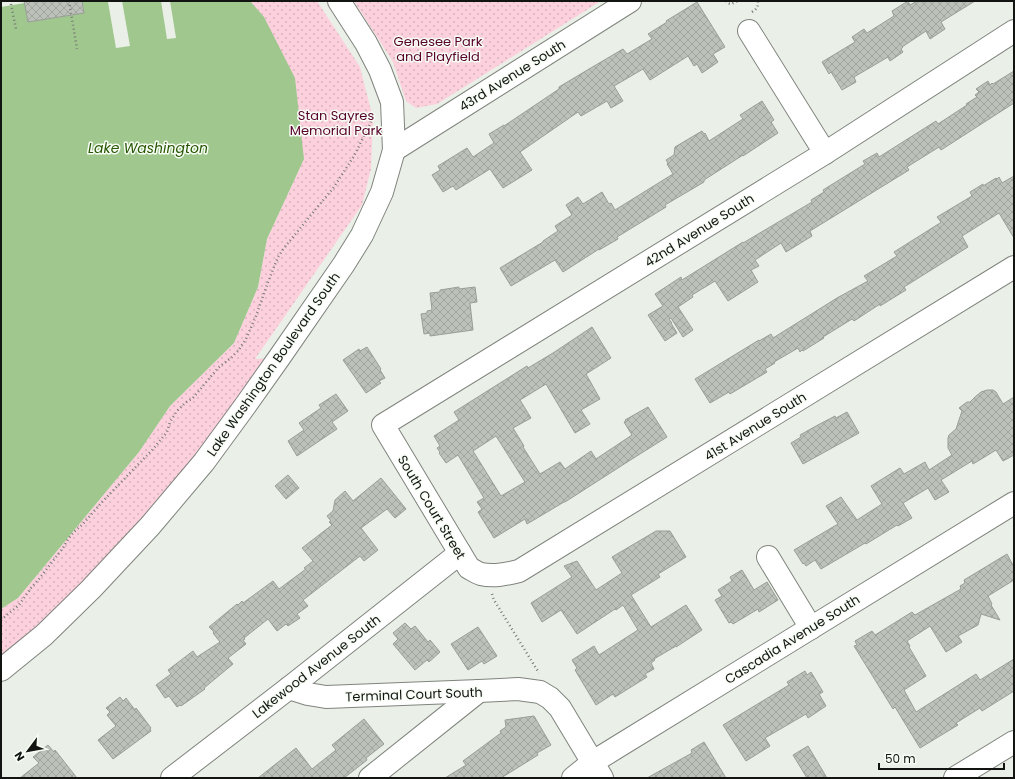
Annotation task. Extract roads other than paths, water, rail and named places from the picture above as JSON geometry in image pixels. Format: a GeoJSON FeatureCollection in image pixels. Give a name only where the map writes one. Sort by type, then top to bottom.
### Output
{"type":"FeatureCollection","features":[{"type":"Feature","properties":{"kind":"street","name":"Lake Washington Boulevard South"},"geometry":{"type":"LineString","coordinates":[[1,670],[44,635],[150,526],[213,450],[279,358],[344,264],[362,235],[382,192],[394,150],[392,102],[380,70],[366,43],[339,1]]}},
{"type":"Feature","properties":{"kind":"street","name":"43rd Avenue South"},"geometry":{"type":"LineString","coordinates":[[394,150],[630,1]]}},
{"type":"Feature","properties":{"kind":"street"},"geometry":{"type":"LineString","coordinates":[[748,31],[825,153]]}},
{"type":"Feature","properties":{"kind":"street","name":"42nd Avenue South"},"geometry":{"type":"LineString","coordinates":[[382,425],[825,153],[1014,31]]}},
{"type":"Feature","properties":{"kind":"street","name":"41st Avenue South"},"geometry":{"type":"LineString","coordinates":[[492,575],[504,575],[519,571],[1014,266]]}},
{"type":"Feature","properties":{"kind":"street","name":"South Court Street"},"geometry":{"type":"LineString","coordinates":[[382,425],[469,568],[480,574],[492,575]]}},
{"type":"Feature","properties":{"kind":"street","name":"Cascadia Avenue South"},"geometry":{"type":"LineString","coordinates":[[573,778],[597,770],[811,628],[1014,503]]}},
{"type":"Feature","properties":{"kind":"street","name":"Lakewood Avenue South"},"geometry":{"type":"LineString","coordinates":[[172,778],[460,553]]}},
{"type":"Feature","properties":{"kind":"street"},"geometry":{"type":"LineString","coordinates":[[768,557],[811,628]]}},
{"type":"Feature","properties":{"kind":"street","name":"Terminal Court South"},"geometry":{"type":"LineString","coordinates":[[289,688],[308,694],[326,697],[479,692],[540,684],[550,698],[560,708],[597,770]]}},
{"type":"Feature","properties":{"kind":"street"},"geometry":{"type":"LineString","coordinates":[[370,778],[479,692]]}},
{"type":"Feature","properties":{"kind":"street"},"geometry":{"type":"LineString","coordinates":[[954,778],[1014,742]]}},
{"type":"Feature","properties":{"kind":"water","name":"Lake Washington"},"geometry":{"type":"Polygon","coordinates":[[[36,1],[250,1],[264,17],[295,78],[304,159],[267,239],[258,287],[234,343],[170,406],[139,452],[18,598],[1,609],[1,7],[36,1]]]}},
{"type":"Feature","properties":{"kind":"park label","name":"Genesee Park and Playfield"},"geometry":{"type":"Point","coordinates":[438,48]}},
{"type":"Feature","properties":{"kind":"park label","name":"Stan Sayres Memorial Park"},"geometry":{"type":"Point","coordinates":[336,122]}}]}
